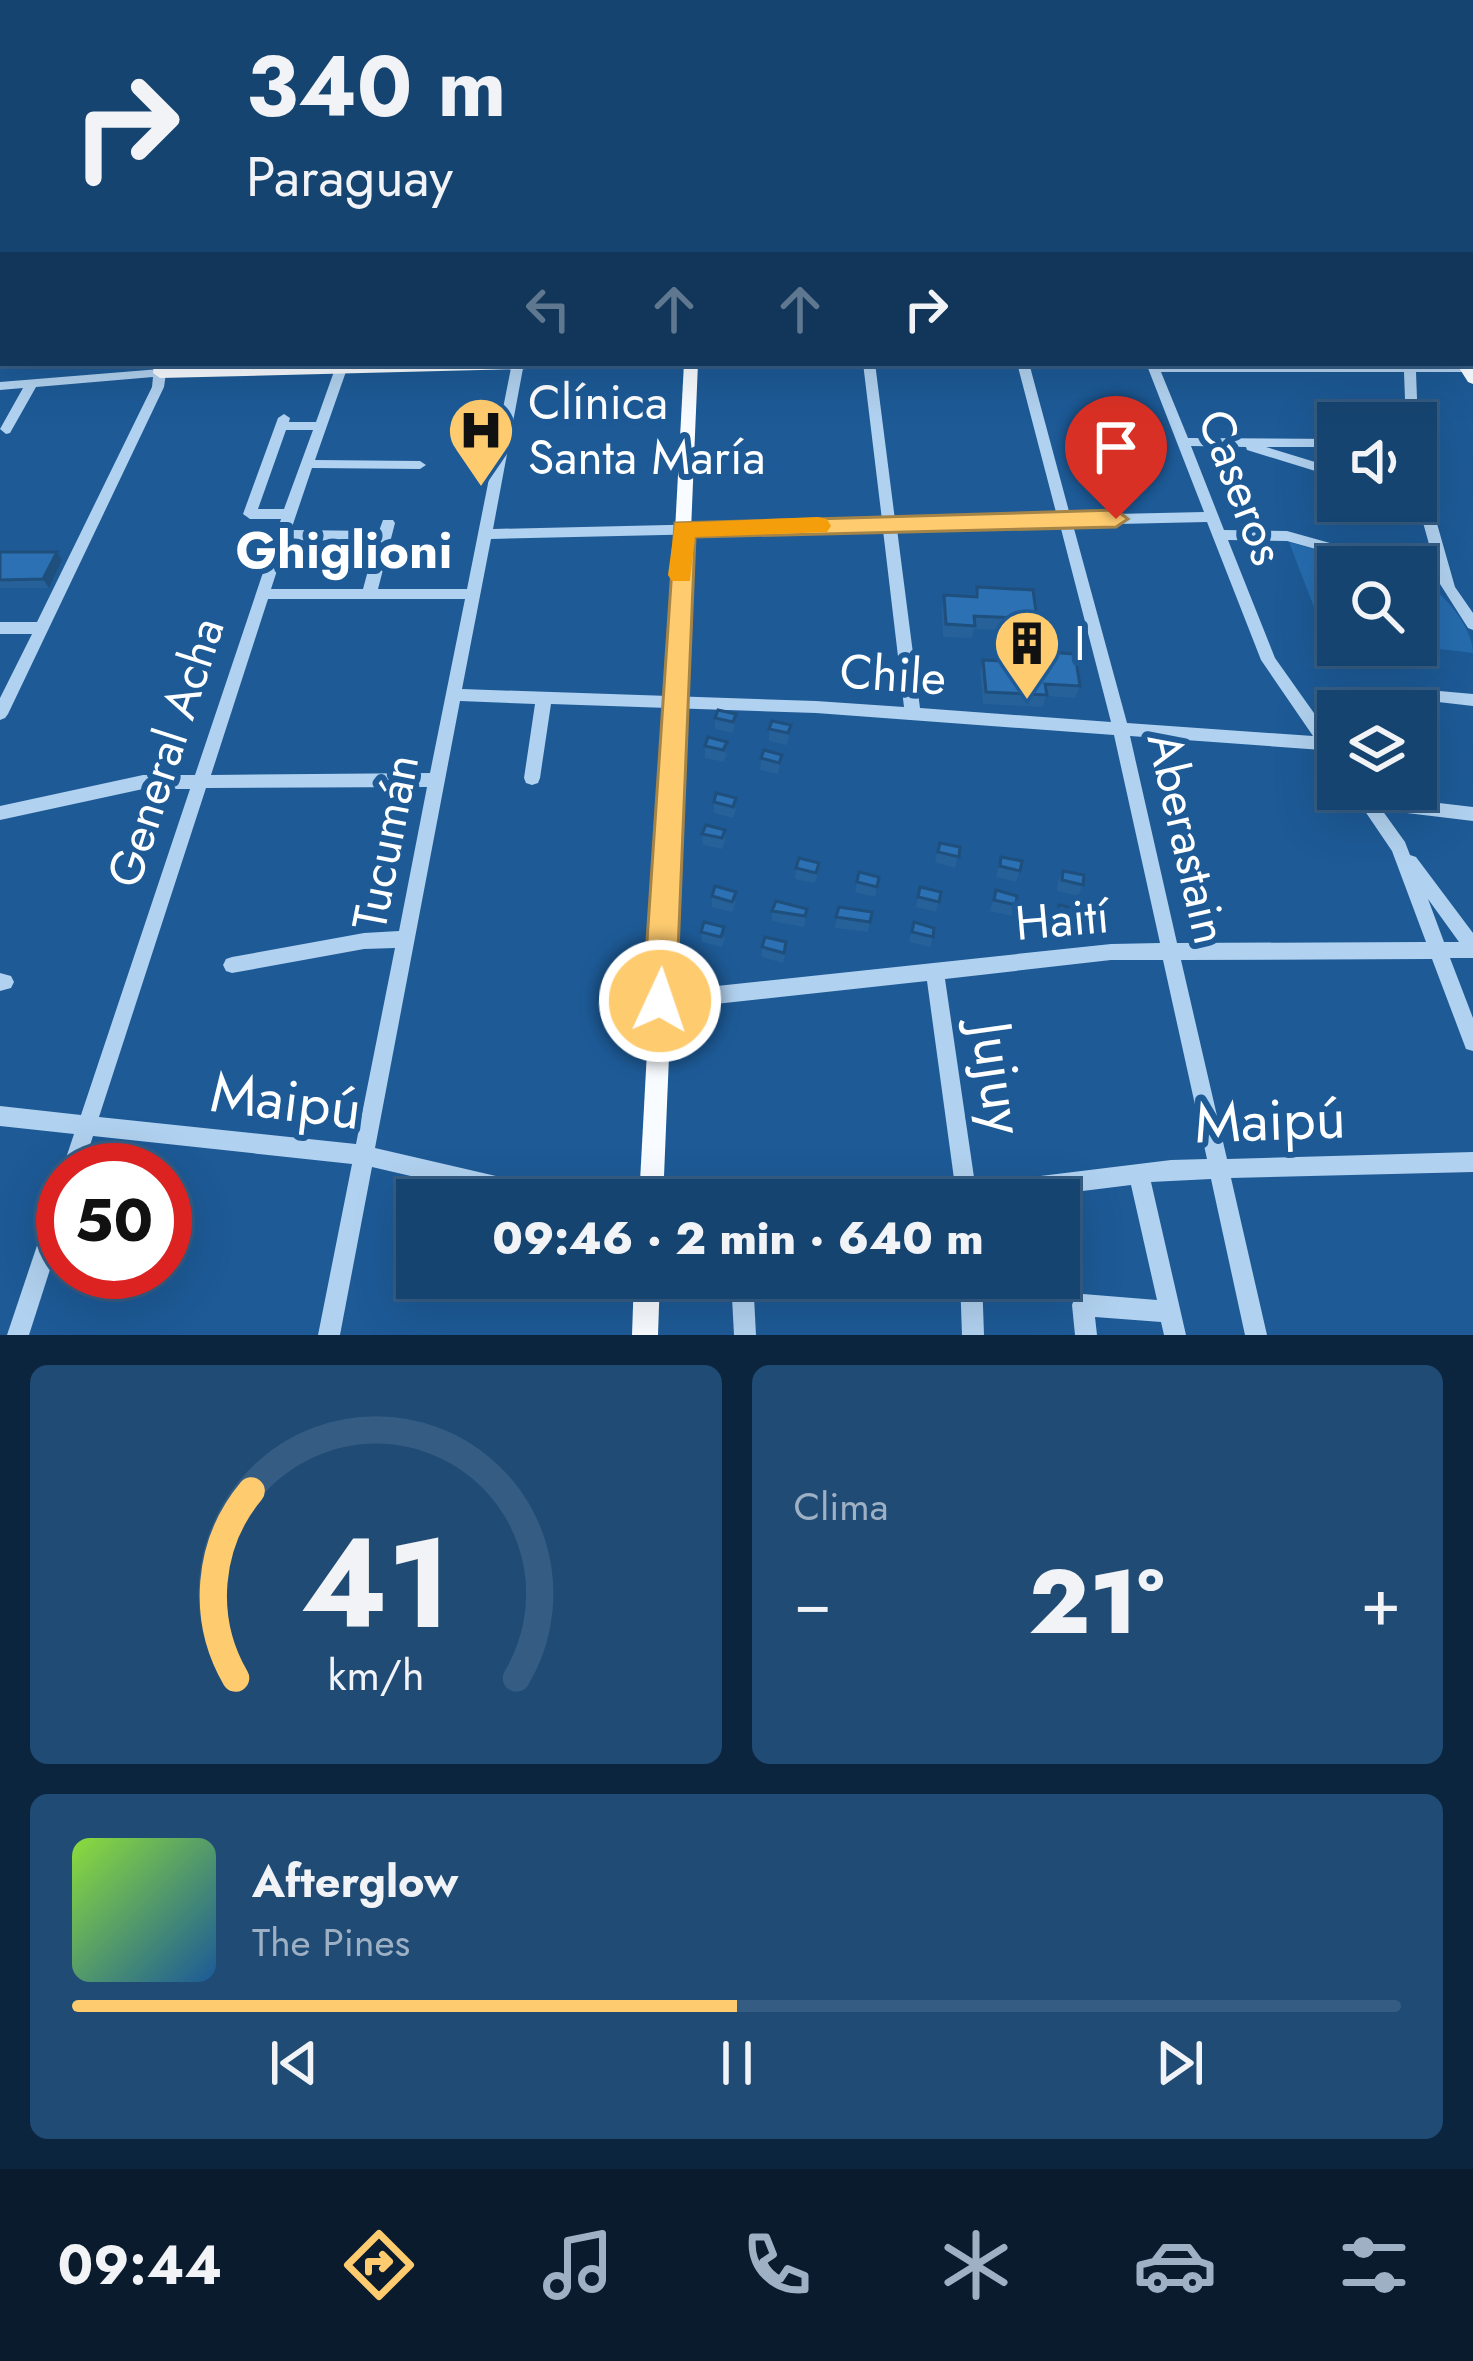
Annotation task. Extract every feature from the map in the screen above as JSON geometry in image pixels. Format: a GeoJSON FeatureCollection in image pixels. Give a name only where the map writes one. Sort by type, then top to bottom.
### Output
{"type":"FeatureCollection","features":[{"type":"Feature","properties":{"kind":"main road"},"geometry":{"type":"LineString","coordinates":[[160,368],[342,366]]}},
{"type":"Feature","properties":{"kind":"main road"},"geometry":{"type":"LineString","coordinates":[[651,1179],[691,366]]}},
{"type":"Feature","properties":{"kind":"main road"},"geometry":{"type":"LineString","coordinates":[[645,1335],[646,1299]]}},
{"type":"Feature","properties":{"kind":"street","name":"General Acha"},"geometry":{"type":"LineString","coordinates":[[81,1143],[318,426],[342,366]]}},
{"type":"Feature","properties":{"kind":"street","name":"Tucumán"},"geometry":{"type":"LineString","coordinates":[[329,1335],[517,366]]}},
{"type":"Feature","properties":{"kind":"street"},"geometry":{"type":"LineString","coordinates":[[869,366],[914,715]]}},
{"type":"Feature","properties":{"kind":"street","name":"Aberastain"},"geometry":{"type":"LineString","coordinates":[[1024,366],[1121,730],[1256,1335]]}},
{"type":"Feature","properties":{"kind":"street","name":"Caseros"},"geometry":{"type":"LineString","coordinates":[[1153,366],[1268,660],[1317,730]]}},
{"type":"Feature","properties":{"kind":"street"},"geometry":{"type":"LineString","coordinates":[[1240,366],[1469,370]]}},
{"type":"Feature","properties":{"kind":"street"},"geometry":{"type":"LineString","coordinates":[[0,386],[160,368],[158,387],[0,714]]}},
{"type":"Feature","properties":{"kind":"street"},"geometry":{"type":"LineString","coordinates":[[1409,402],[1410,368]]}},
{"type":"Feature","properties":{"kind":"street"},"geometry":{"type":"LineString","coordinates":[[7,430],[32,383]]}},
{"type":"Feature","properties":{"kind":"street"},"geometry":{"type":"LineString","coordinates":[[289,514],[250,514],[283,422],[318,426]]}},
{"type":"Feature","properties":{"kind":"street"},"geometry":{"type":"LineString","coordinates":[[1182,442],[1317,443]]}},
{"type":"Feature","properties":{"kind":"street"},"geometry":{"type":"LineString","coordinates":[[1244,443],[1317,467]]}},
{"type":"Feature","properties":{"kind":"street"},"geometry":{"type":"LineString","coordinates":[[306,464],[420,465]]}},
{"type":"Feature","properties":{"kind":"street"},"geometry":{"type":"LineString","coordinates":[[484,534],[1211,517]]}},
{"type":"Feature","properties":{"kind":"street"},"geometry":{"type":"LineString","coordinates":[[1429,522],[1446,581],[1473,624]]}},
{"type":"Feature","properties":{"kind":"street"},"geometry":{"type":"LineString","coordinates":[[282,535],[386,529],[369,594]]}},
{"type":"Feature","properties":{"kind":"street"},"geometry":{"type":"LineString","coordinates":[[1219,535],[1287,536],[1323,546]]}},
{"type":"Feature","properties":{"kind":"street"},"geometry":{"type":"LineString","coordinates":[[1437,578],[1446,581]]}},
{"type":"Feature","properties":{"kind":"street"},"geometry":{"type":"LineString","coordinates":[[262,594],[473,594]]}},
{"type":"Feature","properties":{"kind":"street"},"geometry":{"type":"LineString","coordinates":[[0,628],[41,628]]}},
{"type":"Feature","properties":{"kind":"street","name":"Chile"},"geometry":{"type":"LineString","coordinates":[[453,695],[914,715],[1317,743]]}},
{"type":"Feature","properties":{"kind":"street"},"geometry":{"type":"LineString","coordinates":[[1437,697],[1473,700]]}},
{"type":"Feature","properties":{"kind":"street"},"geometry":{"type":"LineString","coordinates":[[532,778],[544,698]]}},
{"type":"Feature","properties":{"kind":"street"},"geometry":{"type":"LineString","coordinates":[[0,813],[143,782],[437,780]]}},
{"type":"Feature","properties":{"kind":"street"},"geometry":{"type":"LineString","coordinates":[[1437,808],[1473,814]]}},
{"type":"Feature","properties":{"kind":"street"},"geometry":{"type":"LineString","coordinates":[[1372,810],[1473,948]]}},
{"type":"Feature","properties":{"kind":"street"},"geometry":{"type":"LineString","coordinates":[[1399,848],[1473,1042]]}},
{"type":"Feature","properties":{"kind":"street"},"geometry":{"type":"LineString","coordinates":[[232,965],[347,944],[406,939]]}},
{"type":"Feature","properties":{"kind":"street","name":"Haití"},"geometry":{"type":"LineString","coordinates":[[660,1001],[1170,949],[1473,948]]}},
{"type":"Feature","properties":{"kind":"street","name":"Jujuy"},"geometry":{"type":"LineString","coordinates":[[935,970],[964,1179]]}},
{"type":"Feature","properties":{"kind":"street","name":"Maipú"},"geometry":{"type":"LineString","coordinates":[[0,1116],[364,1155],[467,1179]]}},
{"type":"Feature","properties":{"kind":"street","name":"Maipú"},"geometry":{"type":"LineString","coordinates":[[1080,1182],[1219,1169],[1473,1162]]}},
{"type":"Feature","properties":{"kind":"street"},"geometry":{"type":"LineString","coordinates":[[1086,1335],[1083,1305],[1172,1323],[1139,1174]]}},
{"type":"Feature","properties":{"kind":"street"},"geometry":{"type":"LineString","coordinates":[[18,1335],[36,1280]]}},
{"type":"Feature","properties":{"kind":"street"},"geometry":{"type":"LineString","coordinates":[[743,1299],[745,1335]]}},
{"type":"Feature","properties":{"kind":"street"},"geometry":{"type":"LineString","coordinates":[[972,1299],[973,1335]]}},
{"type":"Feature","properties":{"kind":"shaded area"},"geometry":{"type":"Polygon","coordinates":[[[1289,542],[1317,550],[1317,609],[1289,542]]]}},
{"type":"Feature","properties":{"kind":"shaded area"},"geometry":{"type":"Polygon","coordinates":[[[1437,592],[1467,631],[1473,653],[1437,649],[1437,592]]]}},
{"type":"Feature","properties":{"kind":"building"},"geometry":{"type":"Polygon","coordinates":[[[0,552],[57,552],[43,579],[0,580],[0,552]]]}},
{"type":"Feature","properties":{"kind":"building"},"geometry":{"type":"Polygon","coordinates":[[[977,587],[1033,590],[1037,619],[974,616],[975,626],[946,624],[944,595],[977,597],[977,587]]]}},
{"type":"Feature","properties":{"kind":"building"},"geometry":{"type":"Polygon","coordinates":[[[1046,652],[1075,654],[1080,686],[1045,684],[1047,695],[986,692],[983,660],[1047,663],[1046,652]]]}},
{"type":"Feature","properties":{"kind":"building"},"geometry":{"type":"Polygon","coordinates":[[[718,710],[736,714],[733,722],[715,718],[718,710]]]}},
{"type":"Feature","properties":{"kind":"building"},"geometry":{"type":"Polygon","coordinates":[[[772,721],[791,725],[788,733],[769,729],[772,721]]]}},
{"type":"Feature","properties":{"kind":"building"},"geometry":{"type":"Polygon","coordinates":[[[708,737],[727,742],[723,750],[705,746],[708,737]]]}},
{"type":"Feature","properties":{"kind":"building"},"geometry":{"type":"Polygon","coordinates":[[[764,750],[782,755],[779,763],[761,758],[764,750]]]}},
{"type":"Feature","properties":{"kind":"building"},"geometry":{"type":"Polygon","coordinates":[[[716,793],[736,798],[733,807],[714,802],[716,793]]]}},
{"type":"Feature","properties":{"kind":"building"},"geometry":{"type":"Polygon","coordinates":[[[706,825],[725,830],[722,838],[702,834],[706,825]]]}},
{"type":"Feature","properties":{"kind":"building"},"geometry":{"type":"Polygon","coordinates":[[[940,843],[960,847],[959,857],[938,852],[940,843]]]}},
{"type":"Feature","properties":{"kind":"building"},"geometry":{"type":"Polygon","coordinates":[[[1001,857],[1022,861],[1020,871],[1000,866],[1001,857]]]}},
{"type":"Feature","properties":{"kind":"building"},"geometry":{"type":"Polygon","coordinates":[[[799,858],[819,863],[816,873],[796,868],[799,858]]]}},
{"type":"Feature","properties":{"kind":"building"},"geometry":{"type":"Polygon","coordinates":[[[1063,871],[1084,875],[1083,885],[1062,880],[1063,871]]]}},
{"type":"Feature","properties":{"kind":"building"},"geometry":{"type":"Polygon","coordinates":[[[859,872],[879,877],[877,887],[857,882],[859,872]]]}},
{"type":"Feature","properties":{"kind":"building"},"geometry":{"type":"Polygon","coordinates":[[[715,886],[736,892],[732,902],[712,896],[715,886]]]}},
{"type":"Feature","properties":{"kind":"building"},"geometry":{"type":"Polygon","coordinates":[[[920,887],[941,892],[939,902],[918,897],[920,887]]]}},
{"type":"Feature","properties":{"kind":"building"},"geometry":{"type":"Polygon","coordinates":[[[996,890],[1017,896],[1016,905],[994,900],[996,890]]]}},
{"type":"Feature","properties":{"kind":"building"},"geometry":{"type":"Polygon","coordinates":[[[776,901],[807,909],[805,916],[772,911],[776,901]]]}},
{"type":"Feature","properties":{"kind":"building"},"geometry":{"type":"Polygon","coordinates":[[[1059,905],[1081,910],[1080,920],[1058,915],[1059,905]]]}},
{"type":"Feature","properties":{"kind":"building"},"geometry":{"type":"Polygon","coordinates":[[[839,907],[872,912],[870,922],[836,917],[839,907]]]}},
{"type":"Feature","properties":{"kind":"building"},"geometry":{"type":"Polygon","coordinates":[[[704,922],[724,927],[721,937],[701,932],[704,922]]]}},
{"type":"Feature","properties":{"kind":"building"},"geometry":{"type":"Polygon","coordinates":[[[914,922],[934,928],[933,937],[912,932],[914,922]]]}},
{"type":"Feature","properties":{"kind":"building"},"geometry":{"type":"Polygon","coordinates":[[[765,937],[786,942],[784,953],[762,947],[765,937]]]}},
{"type":"Feature","properties":{"kind":"slow traffic"},"geometry":{"type":"LineString","coordinates":[[681,575],[683,529],[818,526]]}},
{"type":"Feature","properties":{"kind":"place","name":"Clínica Santa María"},"geometry":{"type":"Point","coordinates":[481,489]}},
{"type":"Feature","properties":{"kind":"place","name":"I"},"geometry":{"type":"Point","coordinates":[1027,702]}},
{"type":"Feature","properties":{"kind":"district","name":"Ghiglioni"},"geometry":{"type":"Point","coordinates":[344,550]}},
{"type":"Feature","properties":{"kind":"route"},"geometry":{"type":"LineString","coordinates":[[660,1001],[683,529],[1116,519]]}}]}
